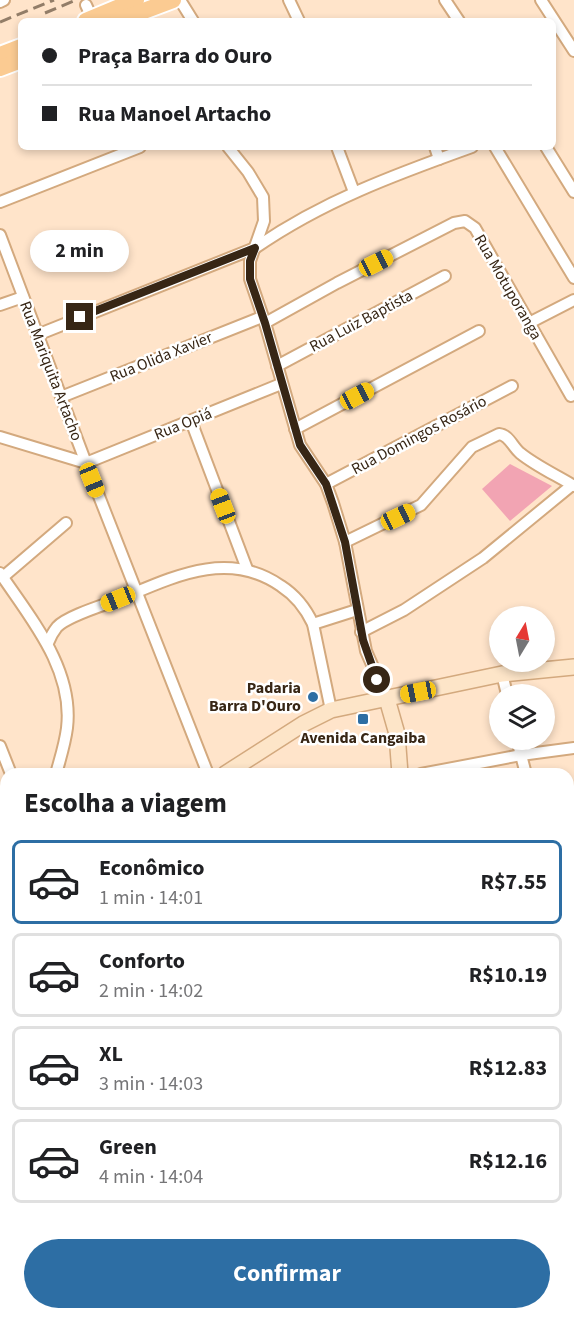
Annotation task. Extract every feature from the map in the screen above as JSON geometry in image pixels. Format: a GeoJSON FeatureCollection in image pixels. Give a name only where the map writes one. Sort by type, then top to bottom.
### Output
{"type":"FeatureCollection","features":[{"type":"Feature","properties":{"kind":"main road"},"geometry":{"type":"LineString","coordinates":[[120,17],[136,0]]}},
{"type":"Feature","properties":{"kind":"main road"},"geometry":{"type":"LineString","coordinates":[[88,15],[120,17],[173,0]]}},
{"type":"Feature","properties":{"kind":"main road"},"geometry":{"type":"LineString","coordinates":[[0,55],[18,48]]}},
{"type":"Feature","properties":{"kind":"main road"},"geometry":{"type":"LineString","coordinates":[[0,68],[18,61]]}},
{"type":"Feature","properties":{"kind":"main road"},"geometry":{"type":"LineString","coordinates":[[234,768],[303,724],[331,710],[502,674],[574,667]]}},
{"type":"Feature","properties":{"kind":"main road"},"geometry":{"type":"LineString","coordinates":[[387,699],[398,734],[400,768]]}},
{"type":"Feature","properties":{"kind":"street"},"geometry":{"type":"LineString","coordinates":[[180,0],[191,18]]}},
{"type":"Feature","properties":{"kind":"street"},"geometry":{"type":"LineString","coordinates":[[289,0],[298,18]]}},
{"type":"Feature","properties":{"kind":"street"},"geometry":{"type":"LineString","coordinates":[[445,0],[457,18]]}},
{"type":"Feature","properties":{"kind":"street"},"geometry":{"type":"LineString","coordinates":[[541,0],[553,18]]}},
{"type":"Feature","properties":{"kind":"street"},"geometry":{"type":"LineString","coordinates":[[563,32],[574,51]]}},
{"type":"Feature","properties":{"kind":"street"},"geometry":{"type":"LineString","coordinates":[[0,202],[132,150]]}},
{"type":"Feature","properties":{"kind":"street"},"geometry":{"type":"LineString","coordinates":[[230,150],[248,172],[263,197],[264,221],[250,261],[250,279],[300,445],[326,484],[345,542],[361,632],[371,666],[387,699]]}},
{"type":"Feature","properties":{"kind":"street"},"geometry":{"type":"LineString","coordinates":[[338,150],[354,192]]}},
{"type":"Feature","properties":{"kind":"street"},"geometry":{"type":"LineString","coordinates":[[436,150],[440,159]]}},
{"type":"Feature","properties":{"kind":"street"},"geometry":{"type":"LineString","coordinates":[[37,334],[255,248],[285,228],[354,192],[464,150]]}},
{"type":"Feature","properties":{"kind":"street"},"geometry":{"type":"LineString","coordinates":[[497,150],[574,278]]}},
{"type":"Feature","properties":{"kind":"street"},"geometry":{"type":"LineString","coordinates":[[548,150],[574,192]]}},
{"type":"Feature","properties":{"kind":"street","name":"Rua Motuporanga"},"geometry":{"type":"LineString","coordinates":[[263,320],[465,221],[475,228],[571,396]]}},
{"type":"Feature","properties":{"kind":"street","name":"Rua Mariquita Artacho"},"geometry":{"type":"LineString","coordinates":[[0,236],[206,768]]}},
{"type":"Feature","properties":{"kind":"street","name":"Rua Luiz Baptista"},"geometry":{"type":"LineString","coordinates":[[277,366],[445,276]]}},
{"type":"Feature","properties":{"kind":"street"},"geometry":{"type":"LineString","coordinates":[[0,305],[23,297]]}},
{"type":"Feature","properties":{"kind":"street"},"geometry":{"type":"LineString","coordinates":[[529,323],[574,300]]}},
{"type":"Feature","properties":{"kind":"street","name":"Rua Olida Xavier"},"geometry":{"type":"LineString","coordinates":[[61,397],[263,320]]}},
{"type":"Feature","properties":{"kind":"street"},"geometry":{"type":"LineString","coordinates":[[295,429],[479,331]]}},
{"type":"Feature","properties":{"kind":"street","name":"Rua Opiá"},"geometry":{"type":"LineString","coordinates":[[86,463],[281,384]]}},
{"type":"Feature","properties":{"kind":"street","name":"Rua Domingos Rosário"},"geometry":{"type":"LineString","coordinates":[[326,484],[512,386]]}},
{"type":"Feature","properties":{"kind":"street"},"geometry":{"type":"LineString","coordinates":[[190,421],[248,569]]}},
{"type":"Feature","properties":{"kind":"street"},"geometry":{"type":"LineString","coordinates":[[345,542],[421,506],[471,447],[493,436],[504,434],[517,451],[573,485],[483,558],[404,610],[361,632]]}},
{"type":"Feature","properties":{"kind":"street"},"geometry":{"type":"LineString","coordinates":[[0,437],[86,463]]}},
{"type":"Feature","properties":{"kind":"street"},"geometry":{"type":"LineString","coordinates":[[57,768],[67,728],[67,706],[63,684],[48,643],[1,575],[66,523]]}},
{"type":"Feature","properties":{"kind":"street"},"geometry":{"type":"LineString","coordinates":[[48,643],[55,630],[65,621],[136,592],[193,571],[211,568],[248,569],[286,589],[309,615],[313,624],[331,710]]}},
{"type":"Feature","properties":{"kind":"street"},"geometry":{"type":"LineString","coordinates":[[313,624],[357,610]]}},
{"type":"Feature","properties":{"kind":"street"},"geometry":{"type":"LineString","coordinates":[[502,674],[504,684]]}},
{"type":"Feature","properties":{"kind":"street"},"geometry":{"type":"LineString","coordinates":[[0,746],[9,768]]}},
{"type":"Feature","properties":{"kind":"street"},"geometry":{"type":"LineString","coordinates":[[476,768],[521,755],[574,748]]}},
{"type":"Feature","properties":{"kind":"street"},"geometry":{"type":"LineString","coordinates":[[520,750],[524,768]]}},
{"type":"Feature","properties":{"kind":"shaded area"},"geometry":{"type":"Polygon","coordinates":[[[510,464],[552,486],[510,521],[482,489],[510,464]]]}},
{"type":"Feature","properties":{"kind":"railway"},"geometry":{"type":"LineString","coordinates":[[0,22],[54,0]]}},
{"type":"Feature","properties":{"kind":"railway"},"geometry":{"type":"LineString","coordinates":[[45,13],[76,0]]}},
{"type":"Feature","properties":{"kind":"place","name":"Padaria Barra D'Ouro"},"geometry":{"type":"Point","coordinates":[313,697]}},
{"type":"Feature","properties":{"kind":"place","name":"Avenida Cangaiba"},"geometry":{"type":"Point","coordinates":[363,719]}},
{"type":"Feature","properties":{"kind":"route"},"geometry":{"type":"LineString","coordinates":[[80,317],[255,248],[250,261],[250,279],[300,445],[326,484],[333,503],[345,542],[363,640],[377,680]]}}]}
